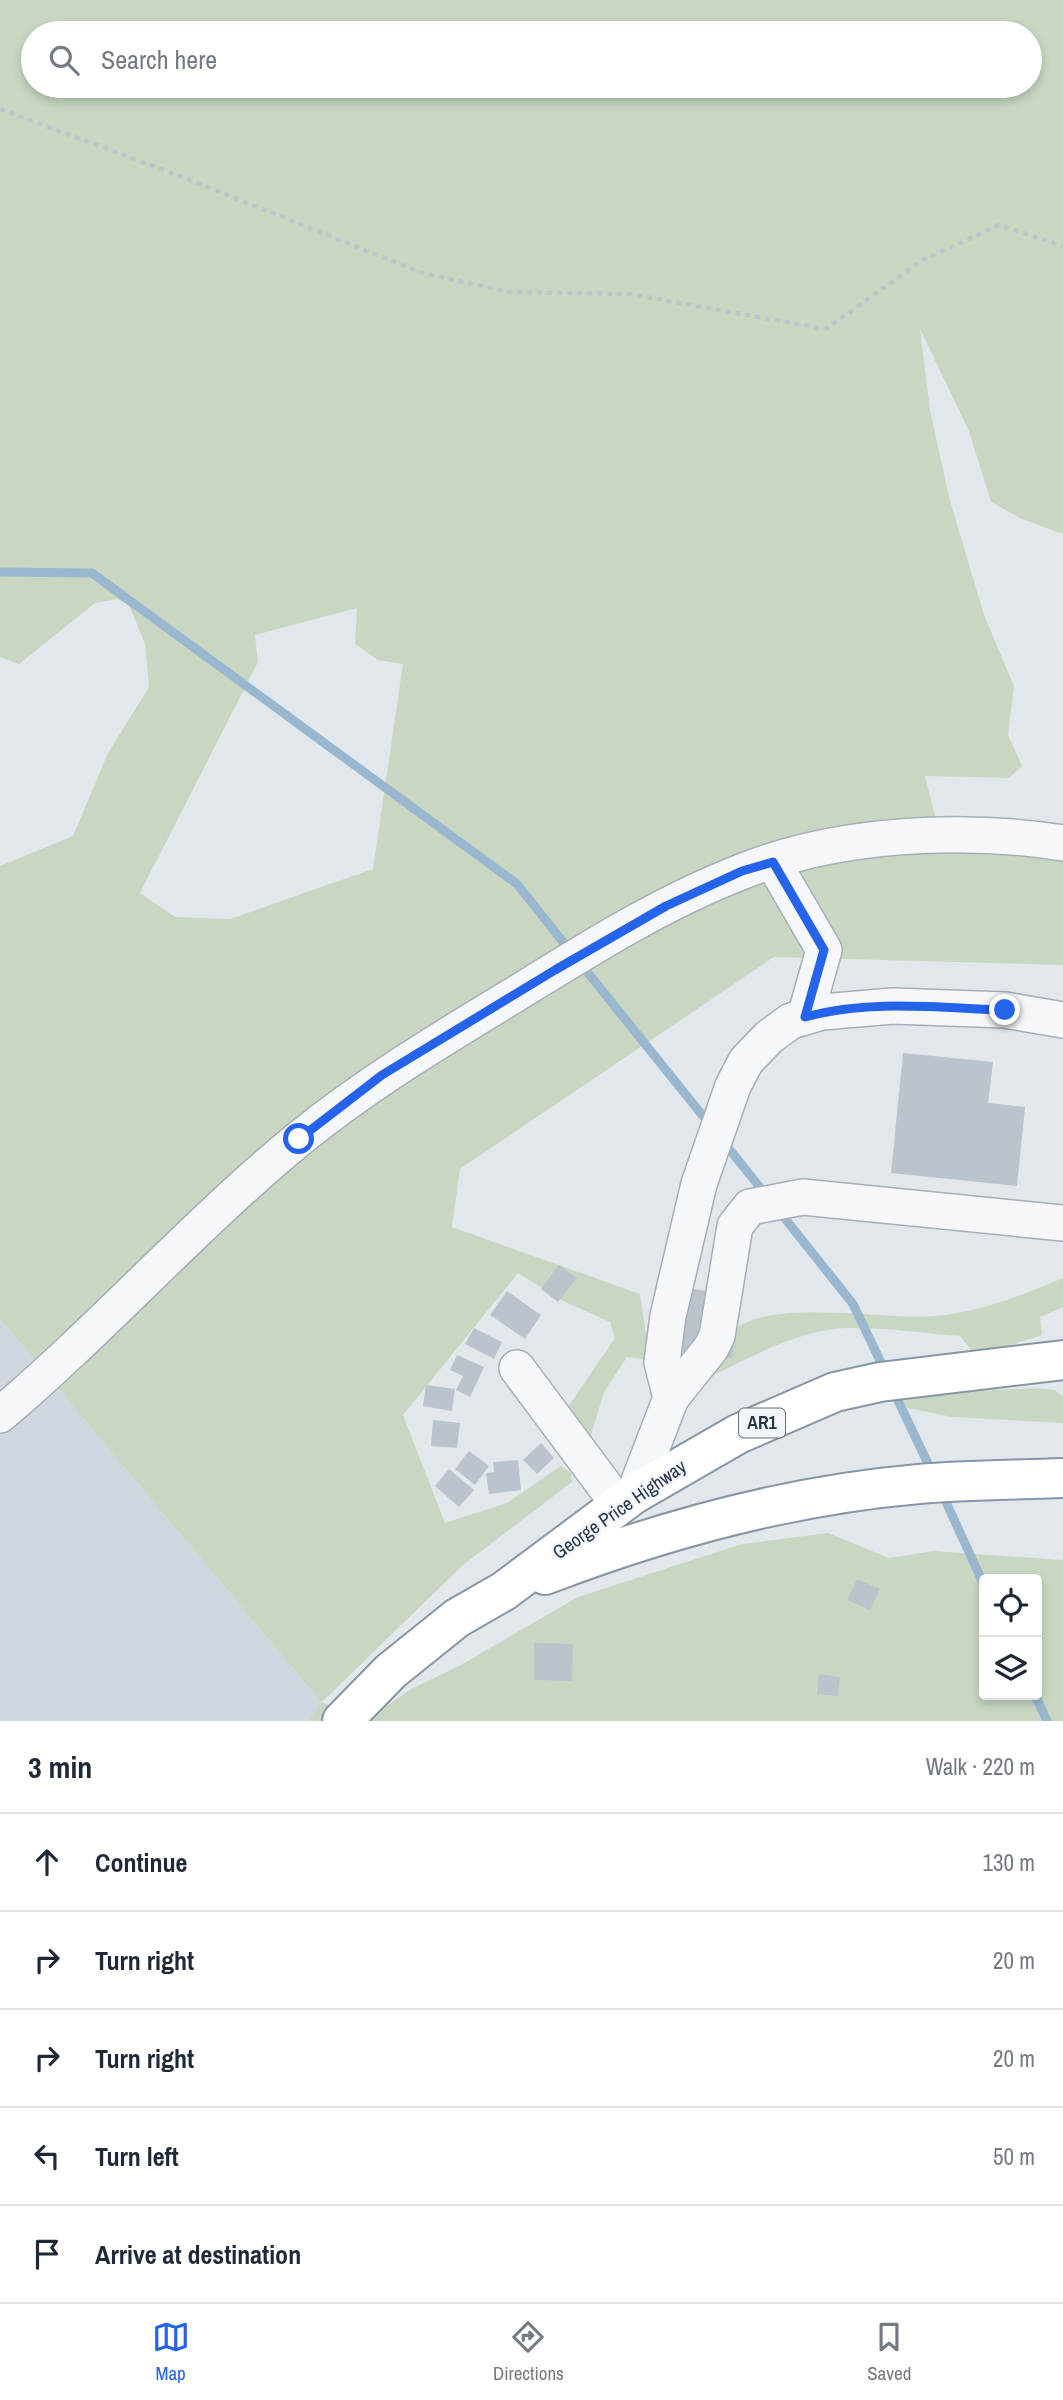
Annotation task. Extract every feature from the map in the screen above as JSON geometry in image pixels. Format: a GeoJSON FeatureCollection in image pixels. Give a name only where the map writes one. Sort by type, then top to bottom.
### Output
{"type":"FeatureCollection","features":[{"type":"Feature","properties":{"kind":"highway","name":"George Price Highway"},"geometry":{"type":"LineString","coordinates":[[342,1721],[421,1644],[457,1618],[504,1591],[626,1499],[738,1434],[835,1392],[880,1382],[1063,1360]]}},
{"type":"Feature","properties":{"kind":"highway","name":"George Price Highway"},"geometry":{"type":"LineString","coordinates":[[504,1591],[654,1536],[810,1498],[919,1484],[1063,1478]]}},
{"type":"Feature","properties":{"kind":"street"},"geometry":{"type":"LineString","coordinates":[[0,1415],[299,1139],[382,1075],[666,906],[742,871],[829,846],[935,835],[1021,836],[1063,843]]}},
{"type":"Feature","properties":{"kind":"street"},"geometry":{"type":"LineString","coordinates":[[773,862],[824,950],[805,1017]]}},
{"type":"Feature","properties":{"kind":"street"},"geometry":{"type":"LineString","coordinates":[[671,1398],[662,1362],[668,1316],[699,1184],[733,1086],[746,1060],[769,1037],[791,1021],[822,1012],[893,1006],[1005,1010],[1063,1020]]}},
{"type":"Feature","properties":{"kind":"street"},"geometry":{"type":"LineString","coordinates":[[517,1368],[626,1499],[671,1398],[711,1348],[717,1336],[735,1226],[750,1207],[803,1197],[1063,1223]]}},
{"type":"Feature","properties":{"kind":"path"},"geometry":{"type":"LineString","coordinates":[[0,109],[185,178],[422,273],[509,292],[629,294],[826,329],[921,261],[999,225],[1063,246]]}},
{"type":"Feature","properties":{"kind":"shaded area"},"geometry":{"type":"Polygon","coordinates":[[[0,1319],[322,1703],[307,1721],[0,1721],[0,1319]]]}},
{"type":"Feature","properties":{"kind":"green space"},"geometry":{"type":"Polygon","coordinates":[[[0,0],[1063,0],[1063,534],[1022,519],[991,502],[969,431],[920,329],[930,410],[949,497],[984,615],[1014,686],[1008,735],[1022,766],[1009,778],[925,776],[944,851],[1063,843],[1063,965],[774,957],[460,1169],[452,1227],[640,1294],[650,1360],[627,1357],[604,1392],[590,1438],[564,1430],[568,1407],[615,1338],[610,1322],[563,1301],[518,1273],[403,1415],[445,1523],[507,1503],[561,1466],[571,1473],[572,1482],[463,1565],[322,1702],[360,1721],[307,1721],[322,1703],[0,1319],[0,866],[73,836],[108,753],[149,687],[145,644],[129,605],[117,599],[95,603],[19,664],[0,657],[0,0]],[[357,608],[255,635],[258,662],[140,893],[175,917],[230,919],[373,869],[403,664],[378,660],[355,644],[357,608]]]}},
{"type":"Feature","properties":{"kind":"green space"},"geometry":{"type":"Polygon","coordinates":[[[1063,1278],[1063,1307],[1040,1317],[1042,1335],[976,1356],[960,1336],[846,1328],[791,1340],[704,1380],[730,1333],[747,1322],[771,1315],[828,1312],[913,1317],[951,1314],[1000,1302],[1063,1278]]]}},
{"type":"Feature","properties":{"kind":"green space"},"geometry":{"type":"Polygon","coordinates":[[[1033,1388],[1055,1390],[1063,1397],[1063,1423],[952,1417],[893,1405],[924,1394],[1033,1388]]]}},
{"type":"Feature","properties":{"kind":"green space"},"geometry":{"type":"Polygon","coordinates":[[[828,1533],[889,1558],[933,1551],[1063,1560],[1063,1721],[364,1721],[411,1689],[459,1666],[578,1597],[742,1544],[828,1533]]]}},
{"type":"Feature","properties":{"kind":"building"},"geometry":{"type":"Polygon","coordinates":[[[903,1053],[993,1062],[988,1103],[1025,1107],[1017,1186],[891,1173],[903,1053]]]}},
{"type":"Feature","properties":{"kind":"building"},"geometry":{"type":"Polygon","coordinates":[[[559,1265],[577,1278],[558,1302],[541,1289],[559,1265]]]}},
{"type":"Feature","properties":{"kind":"building"},"geometry":{"type":"Polygon","coordinates":[[[662,1285],[740,1295],[732,1358],[655,1348],[662,1285]]]}},
{"type":"Feature","properties":{"kind":"building"},"geometry":{"type":"Polygon","coordinates":[[[507,1291],[541,1315],[525,1339],[490,1315],[507,1291]]]}},
{"type":"Feature","properties":{"kind":"building"},"geometry":{"type":"Polygon","coordinates":[[[474,1328],[502,1342],[494,1359],[465,1344],[474,1328]]]}},
{"type":"Feature","properties":{"kind":"building"},"geometry":{"type":"Polygon","coordinates":[[[457,1355],[484,1367],[470,1397],[456,1390],[463,1376],[450,1370],[457,1355]]]}},
{"type":"Feature","properties":{"kind":"building"},"geometry":{"type":"Polygon","coordinates":[[[426,1385],[455,1389],[452,1411],[423,1406],[426,1385]]]}},
{"type":"Feature","properties":{"kind":"building"},"geometry":{"type":"Polygon","coordinates":[[[433,1420],[460,1423],[457,1448],[431,1446],[433,1420]]]}},
{"type":"Feature","properties":{"kind":"building"},"geometry":{"type":"Polygon","coordinates":[[[541,1443],[554,1458],[537,1474],[523,1460],[541,1443]]]}},
{"type":"Feature","properties":{"kind":"building"},"geometry":{"type":"Polygon","coordinates":[[[469,1451],[489,1466],[475,1485],[455,1469],[469,1451]]]}},
{"type":"Feature","properties":{"kind":"building"},"geometry":{"type":"Polygon","coordinates":[[[518,1460],[521,1490],[489,1494],[486,1473],[494,1472],[493,1462],[518,1460]]]}},
{"type":"Feature","properties":{"kind":"building"},"geometry":{"type":"Polygon","coordinates":[[[449,1469],[474,1490],[459,1507],[435,1486],[449,1469]]]}},
{"type":"Feature","properties":{"kind":"building"},"geometry":{"type":"Polygon","coordinates":[[[857,1579],[880,1589],[870,1610],[847,1600],[857,1579]]]}},
{"type":"Feature","properties":{"kind":"building"},"geometry":{"type":"Polygon","coordinates":[[[534,1643],[573,1644],[572,1681],[534,1680],[534,1643]]]}},
{"type":"Feature","properties":{"kind":"building"},"geometry":{"type":"Polygon","coordinates":[[[819,1674],[840,1677],[838,1696],[817,1694],[819,1674]]]}},
{"type":"Feature","properties":{"kind":"waterway"},"geometry":{"type":"LineString","coordinates":[[0,572],[92,573],[517,884],[571,952]]}},
{"type":"Feature","properties":{"kind":"waterway"},"geometry":{"type":"LineString","coordinates":[[580,963],[711,1126]]}},
{"type":"Feature","properties":{"kind":"waterway"},"geometry":{"type":"LineString","coordinates":[[722,1140],[766,1195]]}},
{"type":"Feature","properties":{"kind":"waterway"},"geometry":{"type":"LineString","coordinates":[[779,1211],[853,1304],[885,1371]]}},
{"type":"Feature","properties":{"kind":"waterway"},"geometry":{"type":"LineString","coordinates":[[893,1390],[932,1472]]}},
{"type":"Feature","properties":{"kind":"waterway"},"geometry":{"type":"LineString","coordinates":[[941,1491],[979,1574]]}},
{"type":"Feature","properties":{"kind":"waterway"},"geometry":{"type":"LineString","coordinates":[[1037,1700],[1047,1721]]}},
{"type":"Feature","properties":{"kind":"route"},"geometry":{"type":"LineString","coordinates":[[299,1139],[382,1075],[555,970],[666,906],[742,871],[773,862],[824,950],[805,1017],[822,1012],[893,1006],[1005,1010]]}}]}
